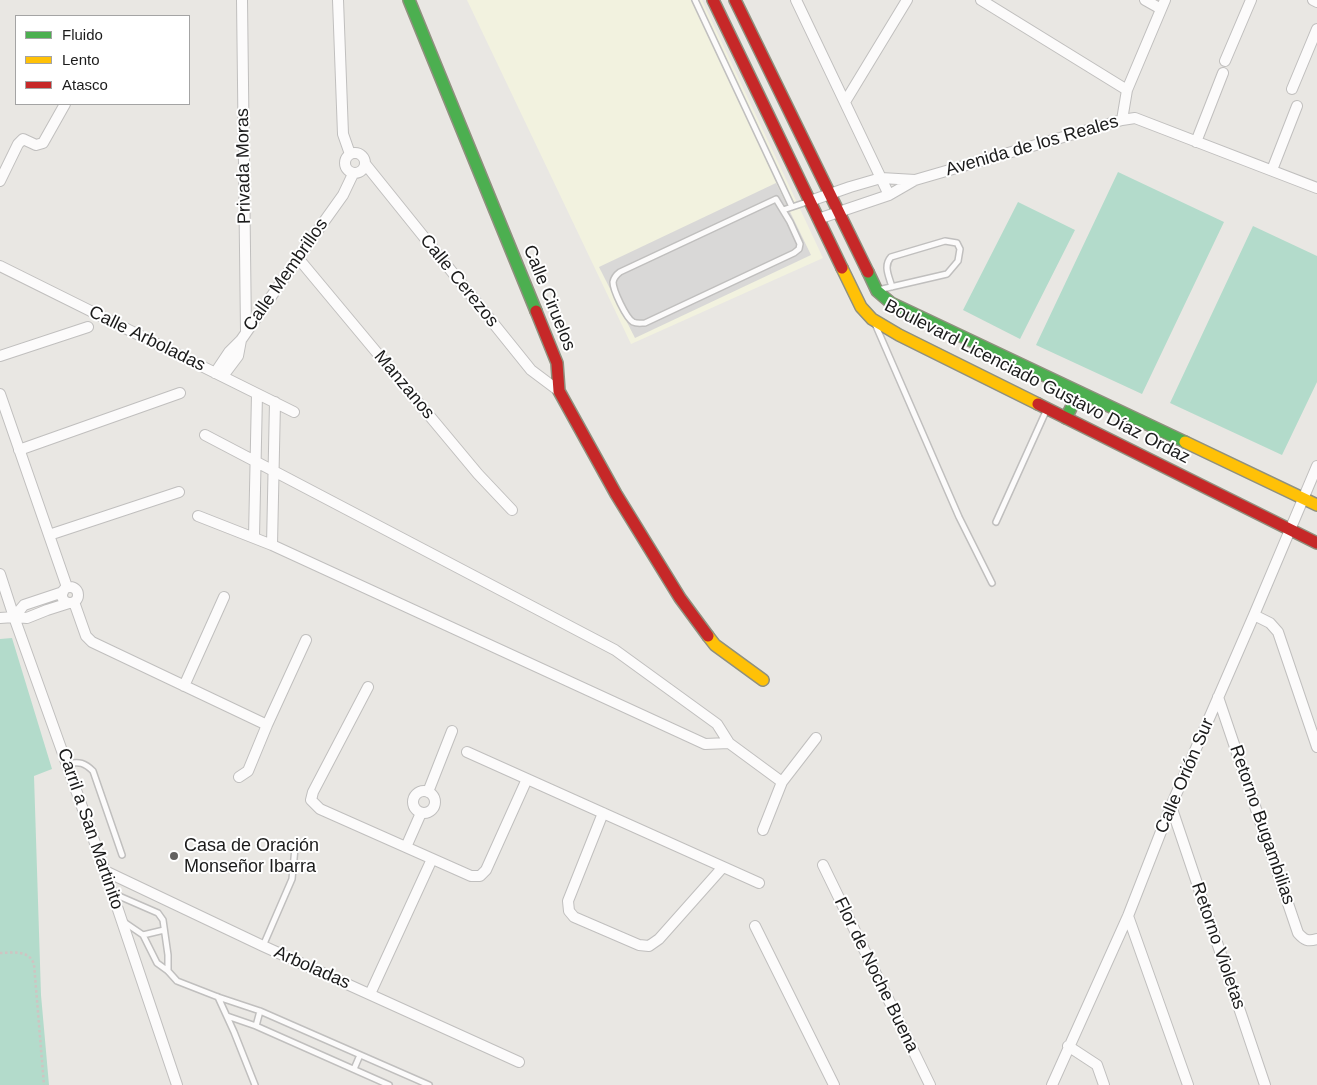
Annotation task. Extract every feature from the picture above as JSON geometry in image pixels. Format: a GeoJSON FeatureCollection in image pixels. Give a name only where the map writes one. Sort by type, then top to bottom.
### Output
{"type":"FeatureCollection","features":[{"type":"Feature","properties":{"kind":"street","name":"Privada Moras"},"geometry":{"type":"LineString","coordinates":[[242,0],[243,336]]}},
{"type":"Feature","properties":{"kind":"street"},"geometry":{"type":"LineString","coordinates":[[338,0],[343,134],[350,154]]}},
{"type":"Feature","properties":{"kind":"street","name":"Calle Ciruelos"},"geometry":{"type":"LineString","coordinates":[[409,0],[557,363],[559,391],[616,494],[680,598],[715,645],[763,680]]}},
{"type":"Feature","properties":{"kind":"street","name":"Boulevard Licenciado Gustavo Díaz Ordaz"},"geometry":{"type":"LineString","coordinates":[[714,0],[861,307],[872,319],[899,335],[1317,544]]}},
{"type":"Feature","properties":{"kind":"street","name":"Boulevard Licenciado Gustavo Díaz Ordaz"},"geometry":{"type":"LineString","coordinates":[[735,0],[877,291],[891,303],[1317,505]]}},
{"type":"Feature","properties":{"kind":"street"},"geometry":{"type":"LineString","coordinates":[[846,102],[907,0]]}},
{"type":"Feature","properties":{"kind":"street"},"geometry":{"type":"LineString","coordinates":[[981,0],[1127,90]]}},
{"type":"Feature","properties":{"kind":"street"},"geometry":{"type":"LineString","coordinates":[[1122,120],[1127,90],[1163,5],[1145,0]]}},
{"type":"Feature","properties":{"kind":"street"},"geometry":{"type":"LineString","coordinates":[[1225,61],[1251,0]]}},
{"type":"Feature","properties":{"kind":"street"},"geometry":{"type":"LineString","coordinates":[[1313,0],[1317,2]]}},
{"type":"Feature","properties":{"kind":"street"},"geometry":{"type":"LineString","coordinates":[[799,1],[889,195]]}},
{"type":"Feature","properties":{"kind":"street"},"geometry":{"type":"LineString","coordinates":[[1292,89],[1317,30]]}},
{"type":"Feature","properties":{"kind":"street"},"geometry":{"type":"LineString","coordinates":[[1196,142],[1222,73]]}},
{"type":"Feature","properties":{"kind":"street"},"geometry":{"type":"LineString","coordinates":[[0,181],[18,144],[23,139],[36,145],[43,143],[64,105]]}},
{"type":"Feature","properties":{"kind":"street"},"geometry":{"type":"LineString","coordinates":[[1272,170],[1297,106]]}},
{"type":"Feature","properties":{"kind":"street","name":"Avenida de los Reales"},"geometry":{"type":"LineString","coordinates":[[818,219],[889,195],[915,180],[1122,120],[1135,118],[1317,188]]}},
{"type":"Feature","properties":{"kind":"street"},"geometry":{"type":"LineString","coordinates":[[358,153],[364,157],[366,164],[362,172],[353,174],[346,169],[345,160],[350,154],[358,153]]}},
{"type":"Feature","properties":{"kind":"street","name":"Calle Cerezos"},"geometry":{"type":"LineString","coordinates":[[366,164],[531,370],[559,391]]}},
{"type":"Feature","properties":{"kind":"street","name":"Calle Membrillos"},"geometry":{"type":"LineString","coordinates":[[219,374],[229,352],[243,336],[343,195],[353,174]]}},
{"type":"Feature","properties":{"kind":"street"},"geometry":{"type":"LineString","coordinates":[[810,201],[881,178]]}},
{"type":"Feature","properties":{"kind":"street","name":"Avenida de los Reales"},"geometry":{"type":"LineString","coordinates":[[881,178],[915,180]]}},
{"type":"Feature","properties":{"kind":"street","name":"Manzanos"},"geometry":{"type":"LineString","coordinates":[[298,258],[478,474],[512,510]]}},
{"type":"Feature","properties":{"kind":"street","name":"Calle Arboladas"},"geometry":{"type":"LineString","coordinates":[[0,266],[294,412]]}},
{"type":"Feature","properties":{"kind":"street"},"geometry":{"type":"LineString","coordinates":[[0,356],[88,327]]}},
{"type":"Feature","properties":{"kind":"street"},"geometry":{"type":"LineString","coordinates":[[1066,418],[1079,392]]}},
{"type":"Feature","properties":{"kind":"street"},"geometry":{"type":"LineString","coordinates":[[19,450],[180,393]]}},
{"type":"Feature","properties":{"kind":"street"},"geometry":{"type":"LineString","coordinates":[[0,394],[49,535],[65,589],[62,596],[65,601],[71,603],[86,636],[92,642],[267,725]]}},
{"type":"Feature","properties":{"kind":"street"},"geometry":{"type":"LineString","coordinates":[[254,537],[257,394]]}},
{"type":"Feature","properties":{"kind":"street"},"geometry":{"type":"LineString","coordinates":[[272,545],[275,402]]}},
{"type":"Feature","properties":{"kind":"street"},"geometry":{"type":"LineString","coordinates":[[205,435],[615,650],[717,724],[729,743],[782,782]]}},
{"type":"Feature","properties":{"kind":"street","name":"Calle Orión Sur"},"geometry":{"type":"LineString","coordinates":[[1052,1085],[1128,916],[1171,806],[1317,466]]}},
{"type":"Feature","properties":{"kind":"street"},"geometry":{"type":"LineString","coordinates":[[49,535],[179,492]]}},
{"type":"Feature","properties":{"kind":"street"},"geometry":{"type":"LineString","coordinates":[[198,516],[272,545],[705,744],[729,743]]}},
{"type":"Feature","properties":{"kind":"street","name":"Carril a San Martinito"},"geometry":{"type":"LineString","coordinates":[[0,574],[122,920],[176,1085]]}},
{"type":"Feature","properties":{"kind":"street"},"geometry":{"type":"LineString","coordinates":[[0,618],[27,618],[71,603],[77,600],[79,596],[78,591],[71,586],[24,605],[14,617]]}},
{"type":"Feature","properties":{"kind":"street"},"geometry":{"type":"LineString","coordinates":[[184,686],[224,597]]}},
{"type":"Feature","properties":{"kind":"street"},"geometry":{"type":"LineString","coordinates":[[1254,615],[1270,623],[1278,632],[1317,747]]}},
{"type":"Feature","properties":{"kind":"street"},"geometry":{"type":"LineString","coordinates":[[239,777],[248,771],[306,640]]}},
{"type":"Feature","properties":{"kind":"street"},"geometry":{"type":"LineString","coordinates":[[368,687],[313,792],[311,800],[320,809],[472,876],[480,876],[486,870],[527,779]]}},
{"type":"Feature","properties":{"kind":"street","name":"Retorno Bugambilias"},"geometry":{"type":"LineString","coordinates":[[1218,697],[1298,933],[1304,939],[1311,941],[1317,939]]}},
{"type":"Feature","properties":{"kind":"street"},"geometry":{"type":"LineString","coordinates":[[428,792],[452,731]]}},
{"type":"Feature","properties":{"kind":"street"},"geometry":{"type":"LineString","coordinates":[[763,830],[782,782],[816,738]]}},
{"type":"Feature","properties":{"kind":"street"},"geometry":{"type":"LineString","coordinates":[[467,752],[759,883]]}},
{"type":"Feature","properties":{"kind":"street"},"geometry":{"type":"LineString","coordinates":[[428,792],[433,797],[433,807],[428,812],[421,813],[415,809],[413,799],[417,793],[428,792]]}},
{"type":"Feature","properties":{"kind":"street","name":"Retorno Violetas"},"geometry":{"type":"LineString","coordinates":[[1171,806],[1265,1085]]}},
{"type":"Feature","properties":{"kind":"street"},"geometry":{"type":"LineString","coordinates":[[406,847],[421,813]]}},
{"type":"Feature","properties":{"kind":"street"},"geometry":{"type":"LineString","coordinates":[[604,813],[568,901],[569,911],[574,917],[639,945],[649,946],[659,940],[723,866]]}},
{"type":"Feature","properties":{"kind":"street"},"geometry":{"type":"LineString","coordinates":[[370,994],[432,859]]}},
{"type":"Feature","properties":{"kind":"street","name":"Flor de Noche Buena"},"geometry":{"type":"LineString","coordinates":[[823,865],[930,1085]]}},
{"type":"Feature","properties":{"kind":"street","name":"Arboladas"},"geometry":{"type":"LineString","coordinates":[[105,871],[263,946],[519,1062]]}},
{"type":"Feature","properties":{"kind":"street"},"geometry":{"type":"LineString","coordinates":[[1128,916],[1188,1085]]}},
{"type":"Feature","properties":{"kind":"street"},"geometry":{"type":"LineString","coordinates":[[755,926],[834,1085]]}},
{"type":"Feature","properties":{"kind":"street"},"geometry":{"type":"LineString","coordinates":[[1068,1046],[1097,1064],[1104,1085]]}},
{"type":"Feature","properties":{"kind":"lane"},"geometry":{"type":"LineString","coordinates":[[695,0],[792,207]]}},
{"type":"Feature","properties":{"kind":"lane"},"geometry":{"type":"LineString","coordinates":[[776,200],[783,210],[800,244],[799,249],[794,253],[645,323],[638,324],[628,317],[613,283],[615,276],[620,272],[776,200]]}},
{"type":"Feature","properties":{"kind":"lane"},"geometry":{"type":"LineString","coordinates":[[783,210],[810,201]]}},
{"type":"Feature","properties":{"kind":"lane"},"geometry":{"type":"LineString","coordinates":[[877,291],[947,274],[958,261],[960,249],[957,243],[945,240],[891,257],[887,262],[887,269],[892,287]]}},
{"type":"Feature","properties":{"kind":"lane"},"geometry":{"type":"LineString","coordinates":[[872,319],[959,518],[992,583]]}},
{"type":"Feature","properties":{"kind":"lane"},"geometry":{"type":"LineString","coordinates":[[996,522],[1047,408]]}},
{"type":"Feature","properties":{"kind":"lane"},"geometry":{"type":"LineString","coordinates":[[68,764],[78,762],[93,771],[122,855]]}},
{"type":"Feature","properties":{"kind":"lane"},"geometry":{"type":"LineString","coordinates":[[263,946],[292,879],[296,848]]}},
{"type":"Feature","properties":{"kind":"lane"},"geometry":{"type":"LineString","coordinates":[[112,893],[158,912],[163,920],[168,955],[168,971]]}},
{"type":"Feature","properties":{"kind":"lane"},"geometry":{"type":"LineString","coordinates":[[122,920],[143,935],[157,963],[177,981],[260,1011],[429,1085]]}},
{"type":"Feature","properties":{"kind":"lane"},"geometry":{"type":"LineString","coordinates":[[143,935],[164,930]]}},
{"type":"Feature","properties":{"kind":"lane"},"geometry":{"type":"LineString","coordinates":[[218,997],[255,1085]]}},
{"type":"Feature","properties":{"kind":"lane"},"geometry":{"type":"LineString","coordinates":[[256,1026],[260,1011]]}},
{"type":"Feature","properties":{"kind":"lane"},"geometry":{"type":"LineString","coordinates":[[227,1016],[256,1026],[389,1085]]}},
{"type":"Feature","properties":{"kind":"lane"},"geometry":{"type":"LineString","coordinates":[[354,1069],[360,1055]]}},
{"type":"Feature","properties":{"kind":"path"},"geometry":{"type":"LineString","coordinates":[[0,953],[24,953],[29,955],[34,964],[44,1085]]}},
{"type":"Feature","properties":{"kind":"shaded area"},"geometry":{"type":"Polygon","coordinates":[[[467,0],[702,0],[823,258],[631,344],[467,0]]]}},
{"type":"Feature","properties":{"kind":"shaded area"},"geometry":{"type":"Polygon","coordinates":[[[776,183],[811,255],[635,338],[599,267],[776,183]]]}},
{"type":"Feature","properties":{"kind":"green space"},"geometry":{"type":"Polygon","coordinates":[[[1118,172],[1224,222],[1142,394],[1036,345],[1118,172]]]}},
{"type":"Feature","properties":{"kind":"green space"},"geometry":{"type":"Polygon","coordinates":[[[1018,202],[1075,230],[1020,339],[963,310],[1018,202]]]}},
{"type":"Feature","properties":{"kind":"green space"},"geometry":{"type":"Polygon","coordinates":[[[1253,226],[1317,256],[1317,382],[1282,455],[1170,403],[1253,226]]]}},
{"type":"Feature","properties":{"kind":"green space"},"geometry":{"type":"Polygon","coordinates":[[[12,638],[52,769],[34,776],[41,995],[49,1085],[0,1085],[0,639],[12,638]]]}},
{"type":"Feature","properties":{"kind":"traffic: fast"},"geometry":{"type":"LineString","coordinates":[[409,0],[536,311]]}},
{"type":"Feature","properties":{"kind":"traffic: fast"},"geometry":{"type":"LineString","coordinates":[[868,272],[877,291],[891,303],[1185,442]]}},
{"type":"Feature","properties":{"kind":"traffic: fast"},"geometry":{"type":"LineString","coordinates":[[1066,418],[1079,392]]}},
{"type":"Feature","properties":{"kind":"traffic: slow"},"geometry":{"type":"LineString","coordinates":[[842,268],[861,307],[872,319],[899,335],[1038,404]]}},
{"type":"Feature","properties":{"kind":"traffic: slow"},"geometry":{"type":"LineString","coordinates":[[1185,442],[1317,505]]}},
{"type":"Feature","properties":{"kind":"traffic: slow"},"geometry":{"type":"LineString","coordinates":[[708,636],[715,645],[763,680]]}},
{"type":"Feature","properties":{"kind":"traffic: jam"},"geometry":{"type":"LineString","coordinates":[[713,0],[842,268]]}},
{"type":"Feature","properties":{"kind":"traffic: jam"},"geometry":{"type":"LineString","coordinates":[[735,0],[868,272]]}},
{"type":"Feature","properties":{"kind":"traffic: jam"},"geometry":{"type":"LineString","coordinates":[[536,311],[557,363],[559,391],[616,494],[680,598],[708,636]]}},
{"type":"Feature","properties":{"kind":"traffic: jam"},"geometry":{"type":"LineString","coordinates":[[1038,404],[1317,543]]}},
{"type":"Feature","properties":{"kind":"place","name":"Casa de Oración Monseñor Ibarra"},"geometry":{"type":"Point","coordinates":[174,856]}}]}
